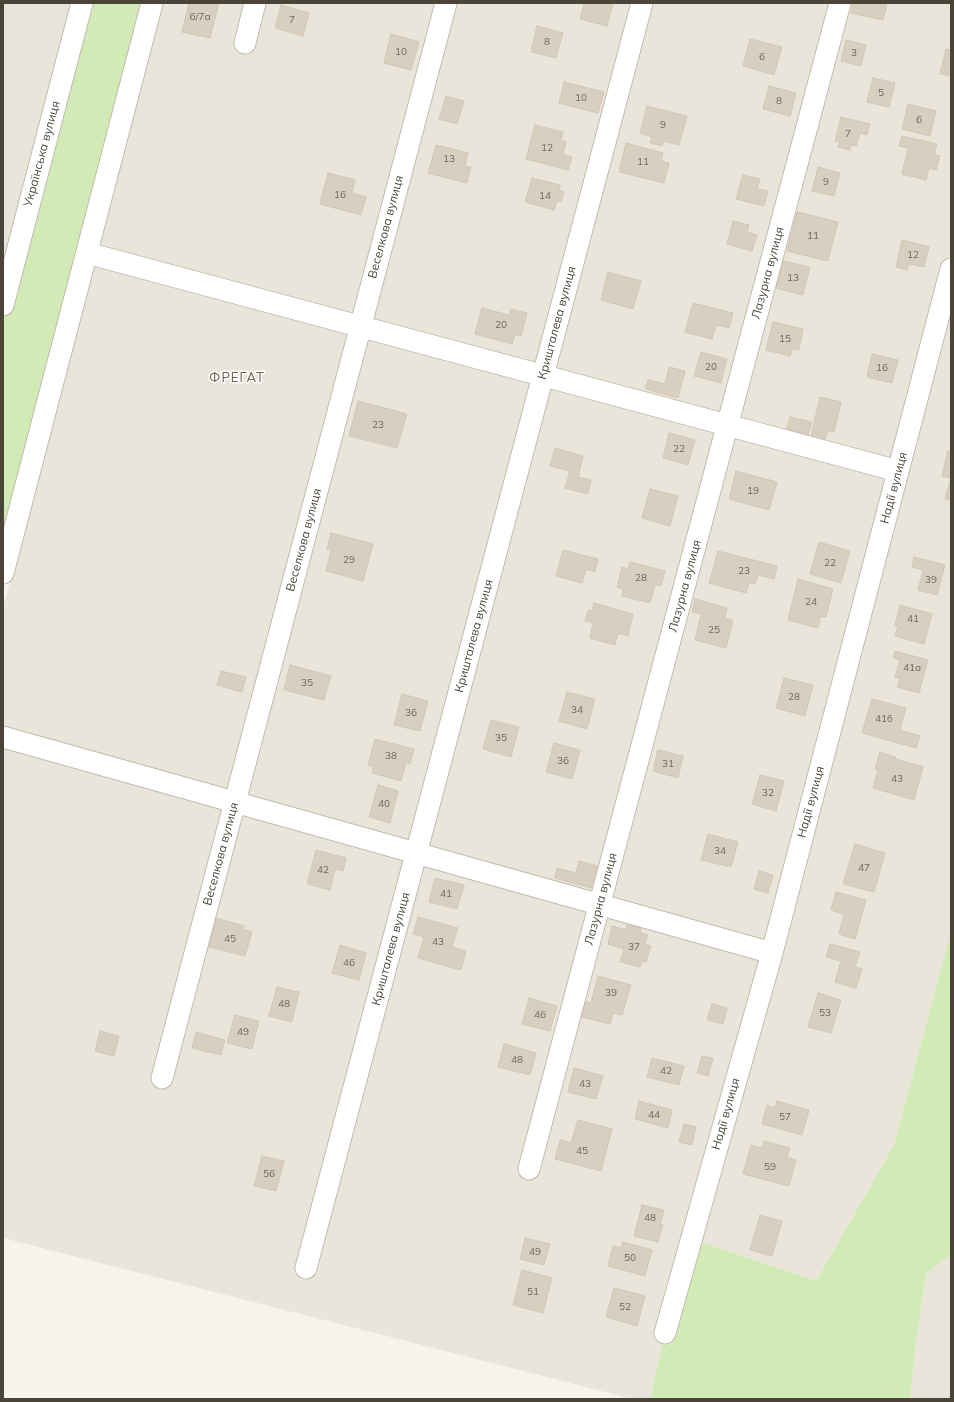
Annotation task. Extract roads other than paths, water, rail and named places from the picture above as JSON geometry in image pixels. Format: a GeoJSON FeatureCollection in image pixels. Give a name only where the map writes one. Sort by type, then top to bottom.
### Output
{"type":"FeatureCollection","features":[{"type":"Feature","properties":{"kind":"street","name":"Українська вулиця"},"geometry":{"type":"LineString","coordinates":[[3,301],[82,3]]}},
{"type":"Feature","properties":{"kind":"street"},"geometry":{"type":"LineString","coordinates":[[3,573],[152,3]]}},
{"type":"Feature","properties":{"kind":"street"},"geometry":{"type":"LineString","coordinates":[[245,43],[255,3]]}},
{"type":"Feature","properties":{"kind":"street","name":"Веселкова вулиця"},"geometry":{"type":"LineString","coordinates":[[162,1078],[446,3]]}},
{"type":"Feature","properties":{"kind":"street","name":"Кришталева вулиця"},"geometry":{"type":"LineString","coordinates":[[306,1268],[642,3]]}},
{"type":"Feature","properties":{"kind":"street","name":"Лазурна вулиця"},"geometry":{"type":"LineString","coordinates":[[529,1169],[840,3]]}},
{"type":"Feature","properties":{"kind":"street"},"geometry":{"type":"LineString","coordinates":[[87,253],[898,471]]}},
{"type":"Feature","properties":{"kind":"street","name":"Надії вулиця"},"geometry":{"type":"LineString","coordinates":[[665,1333],[772,953],[951,269]]}},
{"type":"Feature","properties":{"kind":"street"},"geometry":{"type":"LineString","coordinates":[[3,737],[772,953]]}},
{"type":"Feature","properties":{"kind":"district","name":"ФРЕГАТ"},"geometry":{"type":"Point","coordinates":[237,378]}}]}
